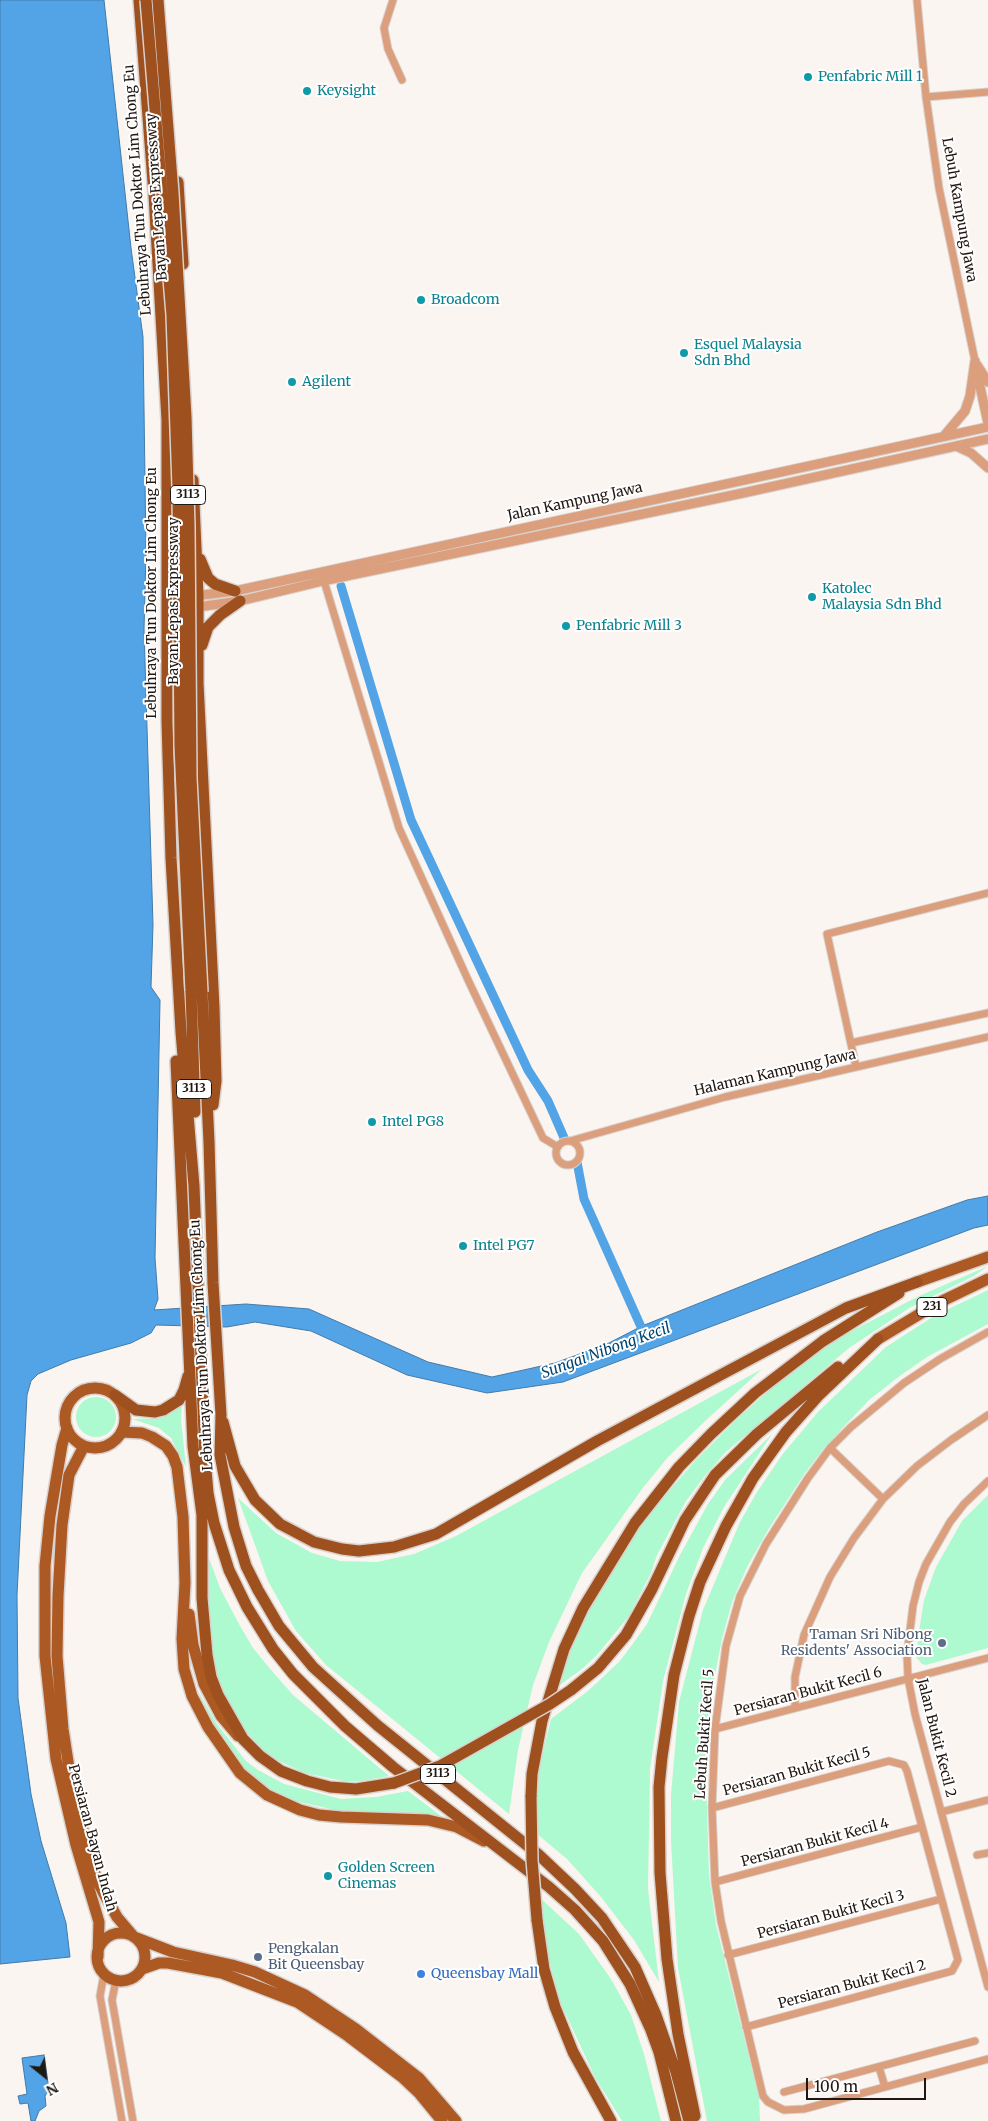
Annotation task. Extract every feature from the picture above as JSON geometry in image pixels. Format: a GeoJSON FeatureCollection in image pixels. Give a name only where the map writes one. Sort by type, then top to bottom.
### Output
{"type":"FeatureCollection","features":[{"type":"Feature","properties":{"kind":"highway","name":"Lebuhraya Tun Doktor Lim Chong Eu"},"geometry":{"type":"LineString","coordinates":[[139,0],[164,348],[167,420],[167,721],[181,1032],[194,1186]]}},
{"type":"Feature","properties":{"kind":"highway","name":"Bayan Lepas Expressway"},"geometry":{"type":"LineString","coordinates":[[146,0],[172,325],[178,487],[180,745],[196,991]]}},
{"type":"Feature","properties":{"kind":"highway","name":"Bayan Lepas Expressway"},"geometry":{"type":"LineString","coordinates":[[158,0],[174,211],[186,417],[196,991]]}},
{"type":"Feature","properties":{"kind":"highway","name":"Lebuhraya Tun Doktor Lim Chong Eu"},"geometry":{"type":"LineString","coordinates":[[163,0],[180,214],[198,601],[198,683],[216,1081],[209,1142]]}},
{"type":"Feature","properties":{"kind":"highway"},"geometry":{"type":"LineString","coordinates":[[166,505],[170,518],[173,577],[184,601],[198,601]]}},
{"type":"Feature","properties":{"kind":"highway"},"geometry":{"type":"LineString","coordinates":[[195,533],[200,563],[206,575],[215,584],[238,596],[208,627],[203,639],[198,683]]}},
{"type":"Feature","properties":{"kind":"highway","name":"Lebuhraya Tun Doktor Lim Chong Eu"},"geometry":{"type":"LineString","coordinates":[[196,991],[209,1142],[213,1283],[221,1414],[220,1455],[234,1527],[249,1572],[279,1626],[313,1667],[331,1685],[377,1725],[539,1855],[602,1918],[635,1967],[656,2015],[676,2072],[689,2121]]}},
{"type":"Feature","properties":{"kind":"highway","name":"Lebuhraya Tun Doktor Lim Chong Eu"},"geometry":{"type":"LineString","coordinates":[[196,991],[192,1286],[195,1339],[208,1493],[221,1548],[229,1570],[247,1607],[273,1649],[309,1691],[345,1726],[549,1887],[575,1910],[603,1941],[616,1959],[634,1991],[654,2037],[676,2121]]}},
{"type":"Feature","properties":{"kind":"highway"},"geometry":{"type":"LineString","coordinates":[[181,1032],[176,1054],[192,1286]]}},
{"type":"Feature","properties":{"kind":"highway"},"geometry":{"type":"LineString","coordinates":[[221,1414],[236,1466],[242,1478],[255,1500],[280,1524],[314,1542],[342,1550],[394,1547],[436,1534],[606,1436],[846,1308],[917,1282]]}},
{"type":"Feature","properties":{"kind":"highway"},"geometry":{"type":"LineString","coordinates":[[611,2121],[573,2052],[555,2007],[544,1969],[537,1920],[532,1860],[532,1774],[542,1721],[564,1649],[582,1608],[635,1523],[711,1434],[755,1393],[823,1341],[917,1282]]}},
{"type":"Feature","properties":{"kind":"highway"},"geometry":{"type":"LineString","coordinates":[[115,1395],[136,1410],[146,1412],[163,1410],[179,1400],[184,1390],[195,1339]]}},
{"type":"Feature","properties":{"kind":"highway"},"geometry":{"type":"LineString","coordinates":[[191,1361],[193,1446],[202,1515],[202,1598],[211,1677],[226,1712],[243,1739],[270,1764],[290,1774],[330,1787],[356,1789],[394,1783],[440,1766],[550,1704],[598,1668],[626,1635],[642,1608],[685,1520],[715,1475],[771,1422],[844,1363],[878,1339]]}},
{"type":"Feature","properties":{"kind":"highway"},"geometry":{"type":"LineString","coordinates":[[696,2121],[667,1959],[661,1881],[660,1787],[662,1757],[674,1675],[689,1616],[703,1575],[726,1526],[753,1478],[786,1432],[818,1396],[878,1339]]}},
{"type":"Feature","properties":{"kind":"main road","name":"231"},"geometry":{"type":"LineString","coordinates":[[917,1282],[988,1257]]}},
{"type":"Feature","properties":{"kind":"main road","name":"231"},"geometry":{"type":"LineString","coordinates":[[878,1339],[938,1303],[988,1280]]}},
{"type":"Feature","properties":{"kind":"main road"},"geometry":{"type":"LineString","coordinates":[[93,1387],[109,1390],[122,1402],[125,1422],[122,1432],[110,1444],[92,1448],[84,1446],[76,1442],[67,1428],[65,1412],[78,1393],[93,1387]]}},
{"type":"Feature","properties":{"kind":"main road","name":"Persiaran Bayan Indah"},"geometry":{"type":"LineString","coordinates":[[67,1428],[62,1445],[45,1566],[45,1656],[56,1759],[76,1845],[99,1922],[98,1957]]}},
{"type":"Feature","properties":{"kind":"main road"},"geometry":{"type":"LineString","coordinates":[[122,1432],[142,1433],[152,1437],[166,1446],[173,1456],[179,1476],[183,1517],[185,1583],[182,1639],[184,1669],[188,1685],[204,1721],[230,1761],[252,1785],[267,1795],[300,1810],[319,1815],[341,1817],[428,1820],[457,1827],[496,1847]]}},
{"type":"Feature","properties":{"kind":"main road","name":"Persiaran Bayan Indah"},"geometry":{"type":"LineString","coordinates":[[84,1446],[69,1475],[62,1526],[57,1656],[62,1721],[76,1801],[96,1878],[117,1917],[134,1937],[173,1952],[256,1972],[305,1995],[356,2028],[419,2078],[456,2121]]}},
{"type":"Feature","properties":{"kind":"main road"},"geometry":{"type":"LineString","coordinates":[[185,1583],[193,1645],[204,1684],[232,1730],[260,1756]]}},
{"type":"Feature","properties":{"kind":"main road"},"geometry":{"type":"LineString","coordinates":[[142,1968],[145,1954],[143,1948],[134,1937],[120,1934],[107,1939],[102,1944],[98,1957],[100,1969],[104,1974],[116,1980],[131,1979],[142,1968],[159,1963],[168,1963],[222,1973],[297,2002],[348,2036],[402,2077],[419,2093],[442,2121]]}},
{"type":"Feature","properties":{"kind":"street"},"geometry":{"type":"LineString","coordinates":[[393,0],[384,28],[388,49],[402,80]]}},
{"type":"Feature","properties":{"kind":"street","name":"Lebuh Kampung Jawa"},"geometry":{"type":"LineString","coordinates":[[917,0],[926,96],[939,188],[988,423]]}},
{"type":"Feature","properties":{"kind":"street"},"geometry":{"type":"LineString","coordinates":[[926,96],[988,92]]}},
{"type":"Feature","properties":{"kind":"street"},"geometry":{"type":"LineString","coordinates":[[975,361],[988,382]]}},
{"type":"Feature","properties":{"kind":"street"},"geometry":{"type":"LineString","coordinates":[[944,437],[965,411],[970,396],[975,361]]}},
{"type":"Feature","properties":{"kind":"street","name":"Jalan Kampung Jawa"},"geometry":{"type":"LineString","coordinates":[[238,596],[988,427]]}},
{"type":"Feature","properties":{"kind":"street","name":"Jalan Kampung Jawa"},"geometry":{"type":"LineString","coordinates":[[198,601],[324,581],[988,439]]}},
{"type":"Feature","properties":{"kind":"street"},"geometry":{"type":"LineString","coordinates":[[956,446],[972,453],[988,468]]}},
{"type":"Feature","properties":{"kind":"street"},"geometry":{"type":"LineString","coordinates":[[324,581],[399,828],[543,1138],[558,1146]]}},
{"type":"Feature","properties":{"kind":"street"},"geometry":{"type":"LineString","coordinates":[[167,597],[181,596]]}},
{"type":"Feature","properties":{"kind":"street"},"geometry":{"type":"LineString","coordinates":[[856,1066],[827,934],[988,893]]}},
{"type":"Feature","properties":{"kind":"street"},"geometry":{"type":"LineString","coordinates":[[851,1043],[988,1013]]}},
{"type":"Feature","properties":{"kind":"street","name":"Halaman Kampung Jawa"},"geometry":{"type":"LineString","coordinates":[[570,1141],[725,1097],[988,1036]]}},
{"type":"Feature","properties":{"kind":"street"},"geometry":{"type":"LineString","coordinates":[[570,1141],[575,1143],[580,1150],[578,1159],[573,1163],[567,1164],[560,1161],[557,1154],[558,1146],[561,1143],[570,1141]]}},
{"type":"Feature","properties":{"kind":"street","name":"Lebuh Bukit Kecil 5"},"geometry":{"type":"LineString","coordinates":[[885,2087],[804,2109],[784,2110],[773,2106],[764,2096],[728,1955],[715,1882],[712,1808],[715,1729],[723,1662],[740,1596],[750,1574],[772,1533],[830,1448],[851,1427],[890,1394],[940,1359],[988,1332]]}},
{"type":"Feature","properties":{"kind":"street"},"geometry":{"type":"LineString","coordinates":[[795,1708],[797,1661],[801,1642],[809,1621],[836,1567],[868,1518],[883,1500],[924,1460],[988,1415]]}},
{"type":"Feature","properties":{"kind":"street"},"geometry":{"type":"LineString","coordinates":[[830,1448],[883,1500]]}},
{"type":"Feature","properties":{"kind":"street","name":"Jalan Bukit Kecil 2"},"geometry":{"type":"LineString","coordinates":[[988,1481],[964,1504],[936,1544],[919,1582],[908,1637],[908,1678],[914,1714],[988,1988]]}},
{"type":"Feature","properties":{"kind":"street","name":"Persiaran Bukit Kecil 6"},"geometry":{"type":"LineString","coordinates":[[715,1729],[988,1658]]}},
{"type":"Feature","properties":{"kind":"street","name":"Persiaran Bukit Kecil 5"},"geometry":{"type":"LineString","coordinates":[[712,1808],[889,1760],[904,1765],[908,1771],[922,1827]]}},
{"type":"Feature","properties":{"kind":"street"},"geometry":{"type":"LineString","coordinates":[[941,1812],[988,1800]]}},
{"type":"Feature","properties":{"kind":"street"},"geometry":{"type":"LineString","coordinates":[[922,1827],[942,1899]]}},
{"type":"Feature","properties":{"kind":"street","name":"Persiaran Bukit Kecil 4"},"geometry":{"type":"LineString","coordinates":[[715,1882],[922,1827]]}},
{"type":"Feature","properties":{"kind":"street"},"geometry":{"type":"LineString","coordinates":[[977,1856],[988,1853]]}},
{"type":"Feature","properties":{"kind":"street","name":"Persiaran Bukit Kecil 3"},"geometry":{"type":"LineString","coordinates":[[728,1955],[942,1899]]}},
{"type":"Feature","properties":{"kind":"street","name":"Persiaran Bukit Kecil 2"},"geometry":{"type":"LineString","coordinates":[[746,2027],[952,1971],[958,1960],[942,1899]]}},
{"type":"Feature","properties":{"kind":"street"},"geometry":{"type":"LineString","coordinates":[[104,1974],[100,1989],[101,2003],[122,2121]]}},
{"type":"Feature","properties":{"kind":"street"},"geometry":{"type":"LineString","coordinates":[[116,1980],[112,2000],[133,2121]]}},
{"type":"Feature","properties":{"kind":"street"},"geometry":{"type":"LineString","coordinates":[[784,2092],[975,2041]]}},
{"type":"Feature","properties":{"kind":"street"},"geometry":{"type":"LineString","coordinates":[[879,2067],[885,2087],[988,2058]]}},
{"type":"Feature","properties":{"kind":"green space"},"geometry":{"type":"Polygon","coordinates":[[[988,1266],[974,1276],[911,1307],[849,1348],[727,1451],[707,1473],[686,1501],[657,1555],[651,1573],[629,1616],[597,1655],[582,1669],[553,1690],[580,1625],[631,1540],[654,1508],[696,1460],[736,1420],[782,1379],[846,1334],[919,1296],[988,1266]]]}},
{"type":"Feature","properties":{"kind":"green space"},"geometry":{"type":"Polygon","coordinates":[[[988,1290],[988,1324],[927,1357],[901,1375],[869,1400],[825,1447],[805,1473],[768,1530],[747,1567],[732,1602],[713,1685],[709,1729],[706,1778],[709,1875],[716,1925],[759,2097],[760,2121],[707,2121],[678,1968],[671,1841],[671,1795],[679,1702],[703,1610],[740,1522],[757,1492],[782,1455],[818,1412],[886,1347],[934,1316],[988,1290]]]}},
{"type":"Feature","properties":{"kind":"green space"},"geometry":{"type":"Polygon","coordinates":[[[762,1369],[668,1457],[642,1489],[582,1573],[549,1642],[533,1685],[518,1750],[509,1814],[326,1665],[296,1631],[268,1581],[238,1498],[276,1533],[312,1553],[340,1561],[377,1562],[414,1554],[456,1536],[762,1369]]]}},
{"type":"Feature","properties":{"kind":"green space"},"geometry":{"type":"Polygon","coordinates":[[[96,1397],[110,1403],[116,1417],[110,1431],[96,1437],[82,1431],[76,1417],[82,1403],[96,1397]]]}},
{"type":"Feature","properties":{"kind":"green space"},"geometry":{"type":"Polygon","coordinates":[[[182,1400],[181,1420],[186,1467],[171,1438],[159,1428],[132,1419],[160,1418],[170,1414],[182,1400]]]}},
{"type":"Feature","properties":{"kind":"green space"},"geometry":{"type":"Polygon","coordinates":[[[772,1434],[724,1507],[703,1548],[686,1594],[663,1681],[650,1769],[648,1889],[659,1982],[634,1940],[601,1897],[567,1859],[537,1834],[537,1778],[551,1719],[588,1691],[619,1662],[647,1624],[680,1555],[708,1504],[725,1480],[772,1434]]]}},
{"type":"Feature","properties":{"kind":"green space"},"geometry":{"type":"Polygon","coordinates":[[[988,1495],[988,1648],[926,1665],[922,1664],[916,1657],[919,1631],[924,1600],[936,1567],[962,1521],[988,1495]]]}},
{"type":"Feature","properties":{"kind":"green space"},"geometry":{"type":"Polygon","coordinates":[[[209,1558],[220,1588],[253,1648],[293,1695],[389,1776],[360,1781],[344,1781],[304,1773],[269,1756],[247,1733],[227,1702],[217,1678],[212,1658],[209,1622],[209,1558]]]}},
{"type":"Feature","properties":{"kind":"green space"},"geometry":{"type":"Polygon","coordinates":[[[196,1687],[217,1724],[246,1761],[284,1784],[341,1799],[376,1797],[408,1791],[441,1816],[340,1811],[290,1800],[272,1791],[251,1777],[235,1759],[219,1735],[196,1687]]]}},
{"type":"Feature","properties":{"kind":"green space"},"geometry":{"type":"Polygon","coordinates":[[[536,1894],[579,1934],[611,1979],[631,2015],[644,2054],[661,2121],[622,2121],[595,2077],[560,2002],[544,1940],[536,1894]]]}},
{"type":"Feature","properties":{"kind":"water","name":"Sungai Nibong Kecil"},"geometry":{"type":"Polygon","coordinates":[[[0,0],[104,0],[131,248],[143,337],[146,553],[144,629],[153,925],[151,987],[160,1000],[155,1258],[158,1299],[154,1310],[246,1304],[309,1309],[428,1362],[492,1377],[555,1363],[607,1344],[642,1326],[877,1232],[967,1200],[988,1196],[988,1225],[974,1228],[563,1382],[487,1393],[407,1375],[311,1331],[255,1322],[227,1327],[156,1325],[151,1333],[131,1343],[71,1360],[38,1374],[31,1381],[27,1395],[17,1595],[18,1698],[31,1794],[41,1841],[66,1923],[70,1957],[0,1964],[0,0]]]}},
{"type":"Feature","properties":{"kind":"water"},"geometry":{"type":"Polygon","coordinates":[[[44,2055],[49,2090],[45,2096],[46,2106],[39,2111],[35,2121],[31,2121],[28,2103],[20,2104],[18,2096],[27,2094],[22,2058],[44,2055]]]}},
{"type":"Feature","properties":{"kind":"waterway"},"geometry":{"type":"LineString","coordinates":[[341,586],[411,820],[528,1070],[548,1101],[565,1140]]}},
{"type":"Feature","properties":{"kind":"waterway","name":"Sungai Nibong Kecil"},"geometry":{"type":"LineString","coordinates":[[577,1162],[584,1199],[646,1338]]}},
{"type":"Feature","properties":{"kind":"place","name":"Penfabric Mill 1"},"geometry":{"type":"Point","coordinates":[808,77]}},
{"type":"Feature","properties":{"kind":"place","name":"Keysight"},"geometry":{"type":"Point","coordinates":[307,91]}},
{"type":"Feature","properties":{"kind":"place","name":"Broadcom"},"geometry":{"type":"Point","coordinates":[421,300]}},
{"type":"Feature","properties":{"kind":"place","name":"Esquel Malaysia Sdn Bhd"},"geometry":{"type":"Point","coordinates":[684,353]}},
{"type":"Feature","properties":{"kind":"place","name":"Agilent"},"geometry":{"type":"Point","coordinates":[292,382]}},
{"type":"Feature","properties":{"kind":"place","name":"Katolec Malaysia Sdn Bhd"},"geometry":{"type":"Point","coordinates":[812,597]}},
{"type":"Feature","properties":{"kind":"place","name":"Penfabric Mill 3"},"geometry":{"type":"Point","coordinates":[566,626]}},
{"type":"Feature","properties":{"kind":"place","name":"Intel PG8"},"geometry":{"type":"Point","coordinates":[372,1122]}},
{"type":"Feature","properties":{"kind":"place","name":"Intel PG7"},"geometry":{"type":"Point","coordinates":[463,1246]}},
{"type":"Feature","properties":{"kind":"place","name":"Taman Sri Nibong Residents' Association"},"geometry":{"type":"Point","coordinates":[942,1643]}},
{"type":"Feature","properties":{"kind":"place","name":"Golden Screen Cinemas"},"geometry":{"type":"Point","coordinates":[328,1876]}},
{"type":"Feature","properties":{"kind":"place","name":"Pengkalan Bit Queensbay"},"geometry":{"type":"Point","coordinates":[258,1957]}},
{"type":"Feature","properties":{"kind":"place","name":"Queensbay Mall"},"geometry":{"type":"Point","coordinates":[421,1974]}}]}
